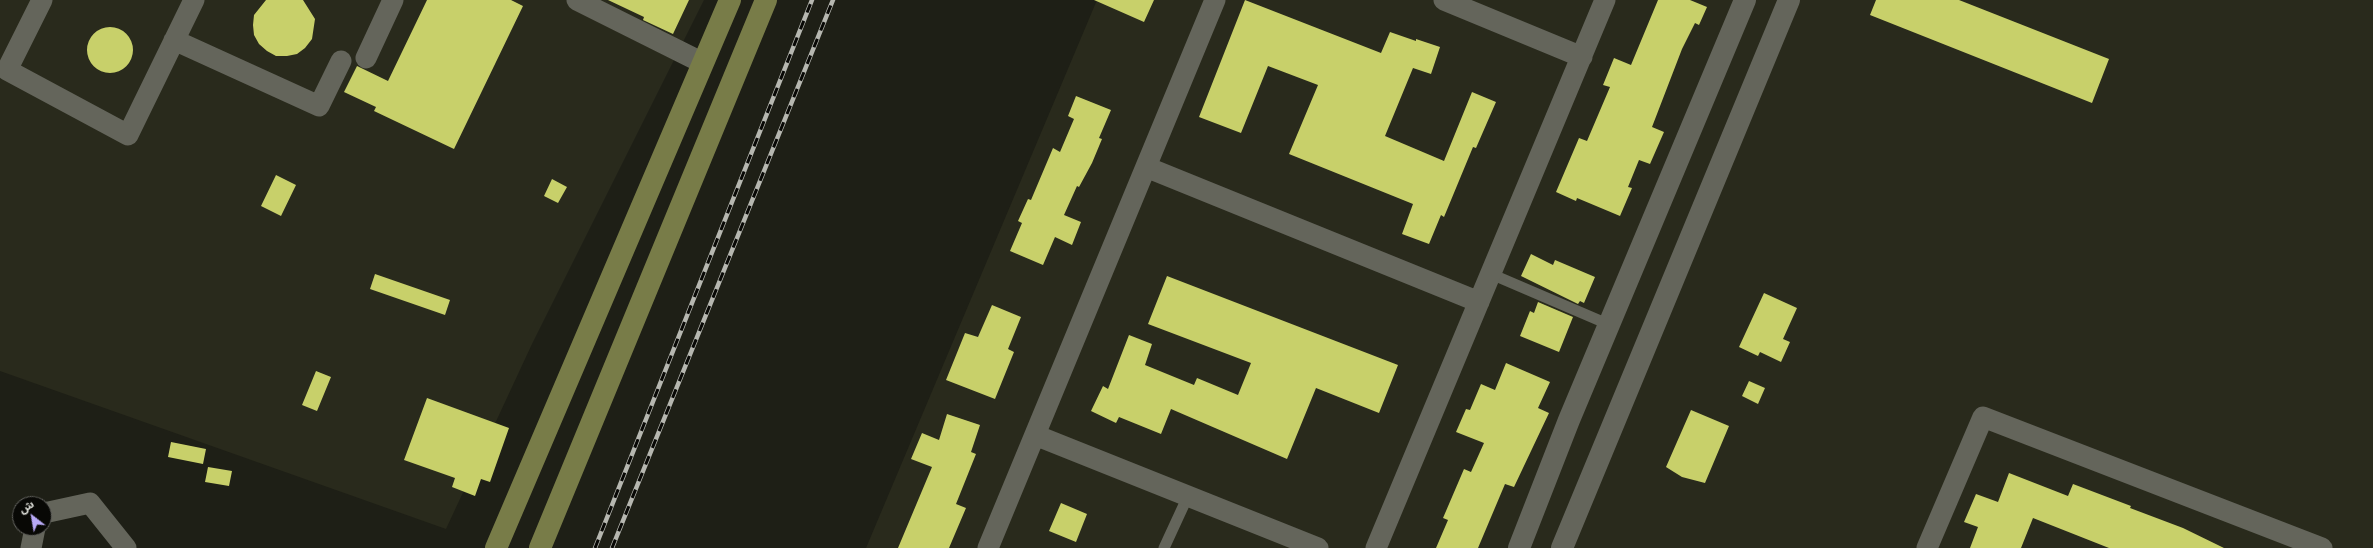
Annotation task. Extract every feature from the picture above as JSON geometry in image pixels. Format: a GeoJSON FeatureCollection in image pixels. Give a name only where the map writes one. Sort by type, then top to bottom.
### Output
{"type":"FeatureCollection","features":[{"type":"Feature","properties":{"kind":"main road"},"geometry":{"type":"LineString","coordinates":[[496,548],[730,0]]}},
{"type":"Feature","properties":{"kind":"main road"},"geometry":{"type":"LineString","coordinates":[[540,548],[766,0]]}},
{"type":"Feature","properties":{"kind":"street"},"geometry":{"type":"LineString","coordinates":[[42,0],[7,70],[128,136],[194,0]]}},
{"type":"Feature","properties":{"kind":"street"},"geometry":{"type":"LineString","coordinates":[[366,58],[393,0]]}},
{"type":"Feature","properties":{"kind":"street"},"geometry":{"type":"LineString","coordinates":[[577,0],[703,63]]}},
{"type":"Feature","properties":{"kind":"street"},"geometry":{"type":"LineString","coordinates":[[988,548],[1215,0]]}},
{"type":"Feature","properties":{"kind":"street"},"geometry":{"type":"LineString","coordinates":[[1444,0],[1582,56]]}},
{"type":"Feature","properties":{"kind":"street"},"geometry":{"type":"LineString","coordinates":[[1376,548],[1605,0]]}},
{"type":"Feature","properties":{"kind":"street"},"geometry":{"type":"LineString","coordinates":[[1519,548],[1745,0]]}},
{"type":"Feature","properties":{"kind":"street"},"geometry":{"type":"LineString","coordinates":[[1562,548],[1789,0]]}},
{"type":"Feature","properties":{"kind":"street"},"geometry":{"type":"LineString","coordinates":[[174,40],[319,106],[341,61]]}},
{"type":"Feature","properties":{"kind":"street"},"geometry":{"type":"LineString","coordinates":[[1146,167],[1479,302]]}},
{"type":"Feature","properties":{"kind":"street"},"geometry":{"type":"LineString","coordinates":[[1927,548],[1983,417],[2322,548]]}},
{"type":"Feature","properties":{"kind":"street"},"geometry":{"type":"LineString","coordinates":[[1035,435],[1318,548]]}},
{"type":"Feature","properties":{"kind":"street"},"geometry":{"type":"LineString","coordinates":[[52,511],[90,503],[126,548]]}},
{"type":"Feature","properties":{"kind":"street"},"geometry":{"type":"LineString","coordinates":[[31,548],[33,536]]}},
{"type":"Feature","properties":{"kind":"lane"},"geometry":{"type":"LineString","coordinates":[[1491,274],[1610,325]]}},
{"type":"Feature","properties":{"kind":"lane"},"geometry":{"type":"LineString","coordinates":[[1164,548],[1188,496]]}},
{"type":"Feature","properties":{"kind":"shaded area"},"geometry":{"type":"Polygon","coordinates":[[[0,0],[704,0],[532,344],[446,529],[0,371],[0,0]]]}},
{"type":"Feature","properties":{"kind":"shaded area"},"geometry":{"type":"Polygon","coordinates":[[[1097,0],[2373,0],[2373,548],[866,548],[1097,0]]]}},
{"type":"Feature","properties":{"kind":"building"},"geometry":{"type":"Polygon","coordinates":[[[266,0],[303,0],[315,19],[312,39],[305,48],[297,54],[276,56],[259,44],[254,35],[254,15],[266,0]]]}},
{"type":"Feature","properties":{"kind":"building"},"geometry":{"type":"Polygon","coordinates":[[[427,0],[511,0],[523,6],[454,149],[374,111],[376,107],[344,92],[357,66],[388,81],[427,0]]]}},
{"type":"Feature","properties":{"kind":"building"},"geometry":{"type":"Polygon","coordinates":[[[608,0],[689,0],[673,34],[643,20],[644,17],[608,0]]]}},
{"type":"Feature","properties":{"kind":"building"},"geometry":{"type":"Polygon","coordinates":[[[1094,0],[1154,0],[1144,22],[1094,0]]]}},
{"type":"Feature","properties":{"kind":"building"},"geometry":{"type":"Polygon","coordinates":[[[1245,0],[1381,53],[1390,32],[1440,47],[1431,74],[1413,68],[1385,136],[1444,161],[1472,92],[1496,102],[1476,148],[1473,147],[1444,217],[1441,215],[1429,244],[1402,234],[1413,204],[1289,154],[1318,85],[1268,66],[1241,133],[1199,117],[1245,0]]]}},
{"type":"Feature","properties":{"kind":"building"},"geometry":{"type":"Polygon","coordinates":[[[1658,0],[1690,0],[1707,7],[1699,25],[1695,23],[1682,49],[1652,127],[1664,132],[1650,164],[1639,160],[1628,187],[1632,188],[1620,216],[1577,198],[1576,201],[1556,192],[1579,138],[1587,141],[1610,87],[1603,85],[1614,58],[1631,65],[1658,0]]]}},
{"type":"Feature","properties":{"kind":"building"},"geometry":{"type":"Polygon","coordinates":[[[1876,0],[1959,0],[2109,59],[2092,103],[1870,15],[1876,0]]]}},
{"type":"Feature","properties":{"kind":"building"},"geometry":{"type":"Polygon","coordinates":[[[106,27],[114,27],[123,31],[129,37],[133,50],[129,63],[123,69],[114,73],[106,73],[97,69],[91,63],[87,54],[87,46],[91,37],[97,31],[106,27]]]}},
{"type":"Feature","properties":{"kind":"building"},"geometry":{"type":"Polygon","coordinates":[[[1076,96],[1111,110],[1099,138],[1102,139],[1092,163],[1079,187],[1077,186],[1064,215],[1081,222],[1072,245],[1055,237],[1043,265],[1010,251],[1022,223],[1018,221],[1028,199],[1031,200],[1053,148],[1060,152],[1074,119],[1068,116],[1076,96]]]}},
{"type":"Feature","properties":{"kind":"building"},"geometry":{"type":"Polygon","coordinates":[[[276,175],[296,185],[281,216],[261,206],[276,175]]]}},
{"type":"Feature","properties":{"kind":"building"},"geometry":{"type":"Polygon","coordinates":[[[552,179],[567,187],[558,203],[544,196],[552,179]]]}},
{"type":"Feature","properties":{"kind":"building"},"geometry":{"type":"Polygon","coordinates":[[[1531,254],[1553,265],[1555,260],[1595,277],[1584,303],[1580,301],[1578,304],[1521,276],[1531,254]]]}},
{"type":"Feature","properties":{"kind":"building"},"geometry":{"type":"Polygon","coordinates":[[[375,274],[450,300],[445,315],[370,289],[375,274]]]}},
{"type":"Feature","properties":{"kind":"building"},"geometry":{"type":"Polygon","coordinates":[[[1167,276],[1398,365],[1379,413],[1316,388],[1287,459],[1171,409],[1161,434],[1119,417],[1116,423],[1091,411],[1103,386],[1108,389],[1129,335],[1152,344],[1145,365],[1194,385],[1197,378],[1238,395],[1251,363],[1148,324],[1167,276]]]}},
{"type":"Feature","properties":{"kind":"building"},"geometry":{"type":"Polygon","coordinates":[[[1764,293],[1797,308],[1783,339],[1790,342],[1781,362],[1760,352],[1758,356],[1739,347],[1764,293]]]}},
{"type":"Feature","properties":{"kind":"building"},"geometry":{"type":"Polygon","coordinates":[[[1538,302],[1573,317],[1559,352],[1520,336],[1530,311],[1534,313],[1538,302]]]}},
{"type":"Feature","properties":{"kind":"building"},"geometry":{"type":"Polygon","coordinates":[[[992,305],[1021,317],[1008,349],[1014,352],[995,399],[946,380],[965,333],[978,337],[992,305]]]}},
{"type":"Feature","properties":{"kind":"building"},"geometry":{"type":"Polygon","coordinates":[[[1506,363],[1550,382],[1538,408],[1549,413],[1514,487],[1505,484],[1478,548],[1436,548],[1448,520],[1443,518],[1464,469],[1471,472],[1484,443],[1456,432],[1466,409],[1470,410],[1481,384],[1495,390],[1506,363]]]}},
{"type":"Feature","properties":{"kind":"building"},"geometry":{"type":"Polygon","coordinates":[[[316,371],[331,377],[317,411],[302,405],[316,371]]]}},
{"type":"Feature","properties":{"kind":"building"},"geometry":{"type":"Polygon","coordinates":[[[1749,381],[1765,388],[1758,404],[1742,396],[1749,381]]]}},
{"type":"Feature","properties":{"kind":"building"},"geometry":{"type":"Polygon","coordinates":[[[427,398],[509,428],[490,482],[481,479],[475,496],[452,487],[455,478],[404,460],[427,398]]]}},
{"type":"Feature","properties":{"kind":"building"},"geometry":{"type":"Polygon","coordinates":[[[1691,410],[1729,426],[1705,483],[1682,477],[1666,467],[1691,410]]]}},
{"type":"Feature","properties":{"kind":"building"},"geometry":{"type":"Polygon","coordinates":[[[947,414],[980,425],[971,452],[976,454],[956,504],[966,508],[949,548],[898,548],[932,467],[911,459],[922,433],[939,440],[947,414]]]}},
{"type":"Feature","properties":{"kind":"building"},"geometry":{"type":"Polygon","coordinates":[[[171,442],[206,449],[203,464],[168,457],[171,442]]]}},
{"type":"Feature","properties":{"kind":"building"},"geometry":{"type":"Polygon","coordinates":[[[208,467],[232,471],[229,486],[205,482],[208,467]]]}},
{"type":"Feature","properties":{"kind":"building"},"geometry":{"type":"Polygon","coordinates":[[[2009,473],[2068,496],[2073,484],[2183,528],[2224,548],[2109,548],[2033,518],[2021,548],[1970,548],[1978,527],[1964,522],[1976,494],[1998,502],[2009,473]]]}},
{"type":"Feature","properties":{"kind":"building"},"geometry":{"type":"Polygon","coordinates":[[[1061,503],[1087,514],[1076,542],[1049,531],[1061,503]]]}},
{"type":"Feature","properties":{"kind":"railway"},"geometry":{"type":"LineString","coordinates":[[595,548],[812,0]]}},
{"type":"Feature","properties":{"kind":"railway"},"geometry":{"type":"LineString","coordinates":[[612,548],[833,0]]}}]}
